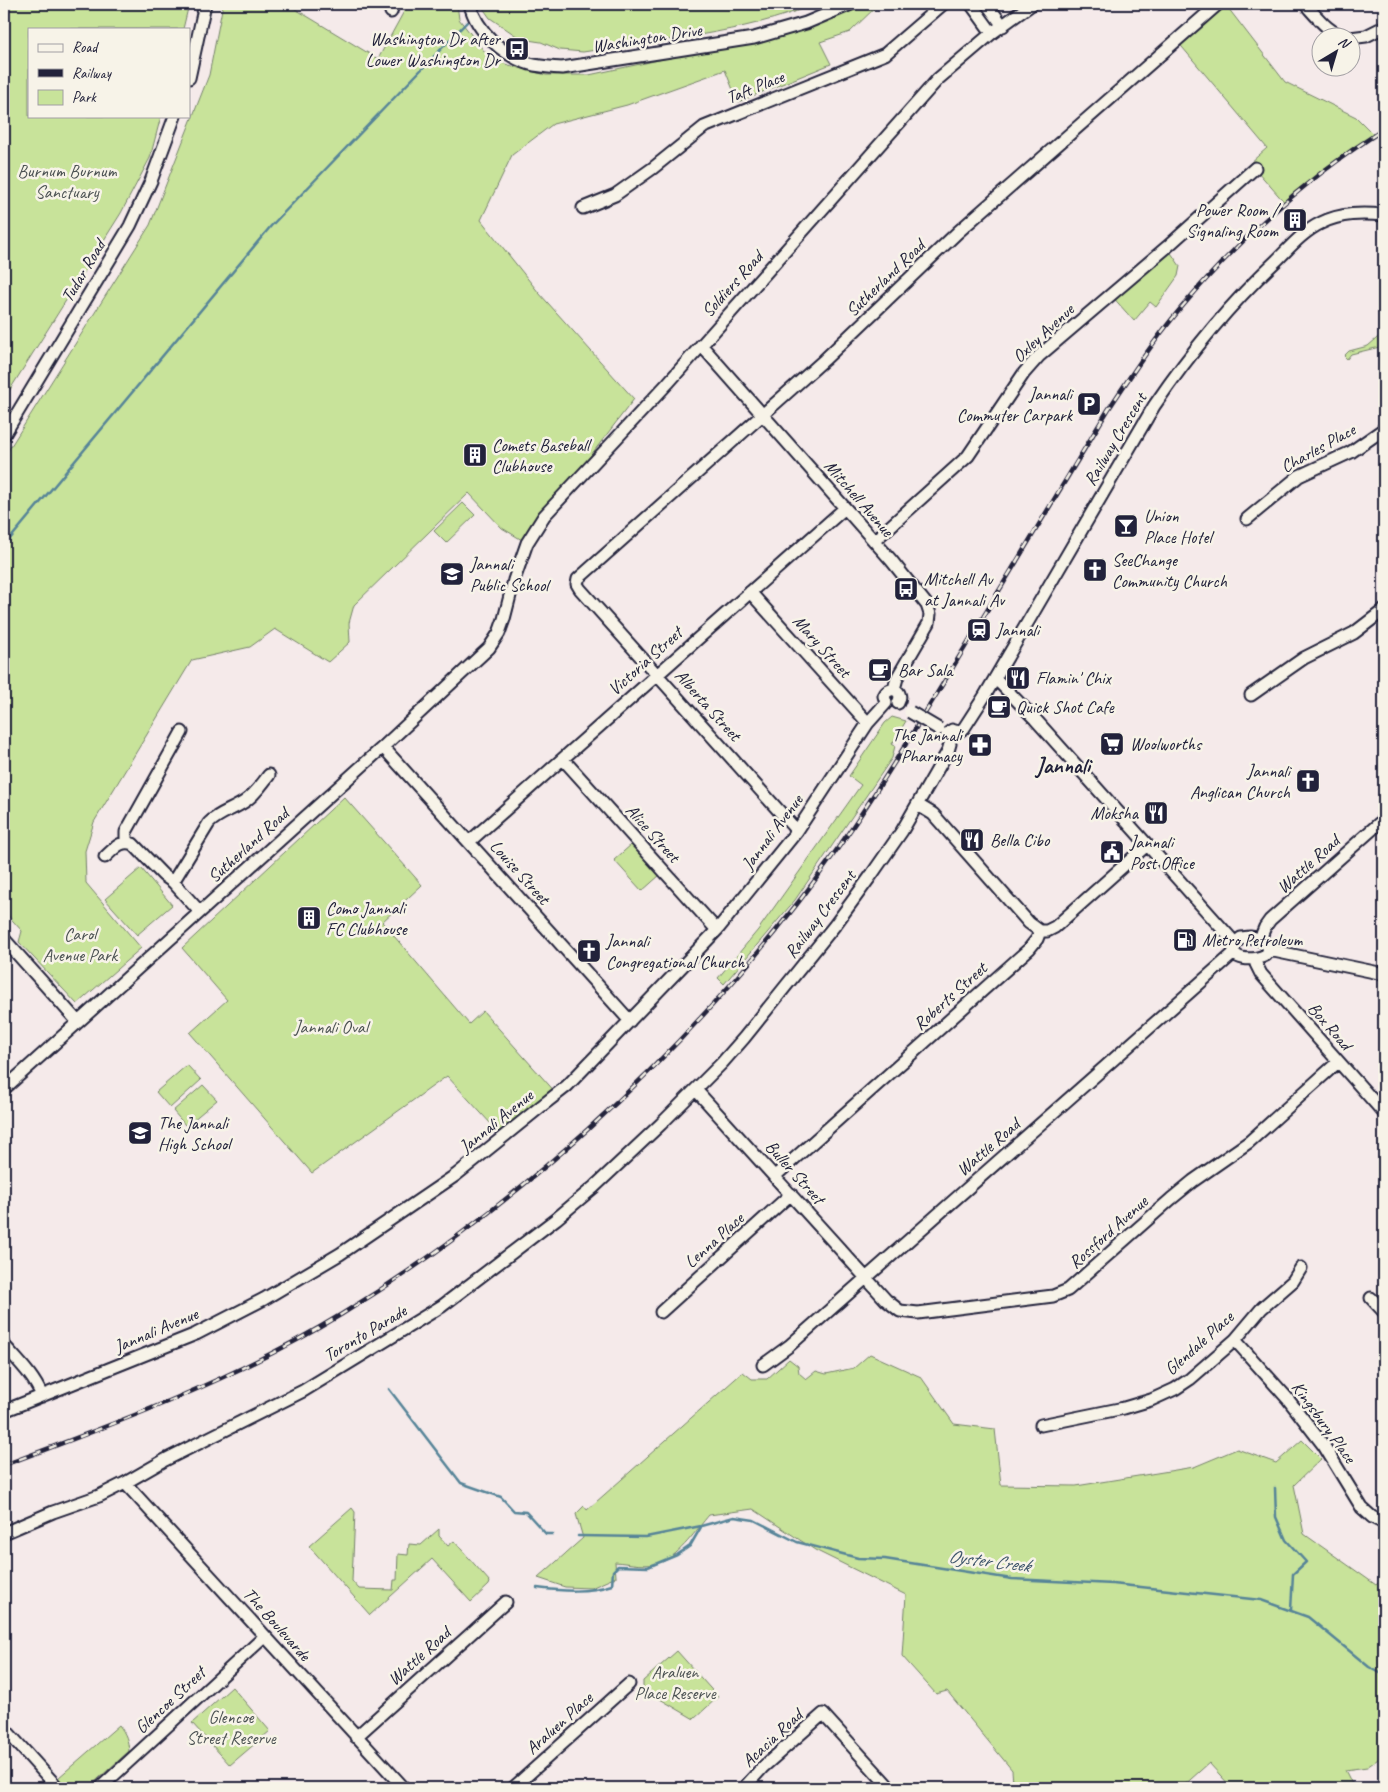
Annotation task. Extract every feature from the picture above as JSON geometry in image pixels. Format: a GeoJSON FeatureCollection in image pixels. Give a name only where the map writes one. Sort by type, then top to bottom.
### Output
{"type":"FeatureCollection","features":[{"type":"Feature","properties":{"kind":"street"},"geometry":{"type":"LineString","coordinates":[[190,73],[205,4]]}},
{"type":"Feature","properties":{"kind":"street","name":"Washington Drive"},"geometry":{"type":"LineString","coordinates":[[470,4],[482,29],[507,52],[528,63],[543,67],[562,68],[754,38],[806,23],[851,4]]}},
{"type":"Feature","properties":{"kind":"street","name":"Taft Place"},"geometry":{"type":"LineString","coordinates":[[582,208],[615,195],[653,168],[704,127],[884,54],[943,4]]}},
{"type":"Feature","properties":{"kind":"street"},"geometry":{"type":"LineString","coordinates":[[971,4],[992,33]]}},
{"type":"Feature","properties":{"kind":"street"},"geometry":{"type":"LineString","coordinates":[[987,4],[1003,26]]}},
{"type":"Feature","properties":{"kind":"street","name":"Soldiers Road"},"geometry":{"type":"LineString","coordinates":[[504,619],[514,580],[527,543],[544,516],[644,410],[927,90],[992,33],[1032,4]]}},
{"type":"Feature","properties":{"kind":"street","name":"Sutherland Road"},"geometry":{"type":"LineString","coordinates":[[578,579],[859,327],[958,232],[1218,4]]}},
{"type":"Feature","properties":{"kind":"street"},"geometry":{"type":"LineString","coordinates":[[1305,4],[1328,28]]}},
{"type":"Feature","properties":{"kind":"street"},"geometry":{"type":"LineString","coordinates":[[1360,37],[1366,36],[1384,26]]}},
{"type":"Feature","properties":{"kind":"street","name":"Tudar Road"},"geometry":{"type":"LineString","coordinates":[[4,435],[130,226],[151,180],[174,118]]}},
{"type":"Feature","properties":{"kind":"street","name":"Oxley Avenue"},"geometry":{"type":"LineString","coordinates":[[874,541],[968,456],[1035,360],[1167,248],[1255,168]]}},
{"type":"Feature","properties":{"kind":"street","name":"Railway Crescent"},"geometry":{"type":"LineString","coordinates":[[696,1090],[744,1038],[835,925],[892,846],[918,805],[948,751],[948,735],[967,723],[1138,433],[1192,353],[1214,325],[1249,286],[1305,234],[1326,221],[1355,214],[1384,215]]}},
{"type":"Feature","properties":{"kind":"street","name":"Mitchell Avenue"},"geometry":{"type":"LineString","coordinates":[[701,345],[874,541],[927,605],[930,614],[928,623],[897,678],[894,689]]}},
{"type":"Feature","properties":{"kind":"street","name":"Charles Place"},"geometry":{"type":"LineString","coordinates":[[1248,519],[1299,476],[1351,452],[1384,429]]}},
{"type":"Feature","properties":{"kind":"street","name":"Victoria Street"},"geometry":{"type":"LineString","coordinates":[[469,842],[845,508]]}},
{"type":"Feature","properties":{"kind":"street","name":"Alberta Street"},"geometry":{"type":"LineString","coordinates":[[578,579],[577,584],[580,589],[797,831]]}},
{"type":"Feature","properties":{"kind":"street","name":"Mary Street"},"geometry":{"type":"LineString","coordinates":[[750,592],[868,723]]}},
{"type":"Feature","properties":{"kind":"street"},"geometry":{"type":"LineString","coordinates":[[1251,695],[1304,658],[1354,633],[1384,610]]}},
{"type":"Feature","properties":{"kind":"street","name":"Sutherland Road"},"geometry":{"type":"LineString","coordinates":[[4,1089],[384,747],[489,648],[499,633],[504,619]]}},
{"type":"Feature","properties":{"kind":"street"},"geometry":{"type":"LineString","coordinates":[[995,678],[1035,719],[1147,845],[1234,948],[1240,958],[1255,959],[1266,955],[1269,950]]}},
{"type":"Feature","properties":{"kind":"street"},"geometry":{"type":"LineString","coordinates":[[894,689],[900,696],[898,703],[893,706],[886,703],[885,693],[894,689]]}},
{"type":"Feature","properties":{"kind":"street","name":"Jannali Avenue"},"geometry":{"type":"LineString","coordinates":[[4,1412],[196,1334],[264,1299],[340,1254],[456,1175],[567,1086],[717,930],[797,831],[868,723],[886,703]]}},
{"type":"Feature","properties":{"kind":"street"},"geometry":{"type":"LineString","coordinates":[[898,703],[948,735]]}},
{"type":"Feature","properties":{"kind":"street"},"geometry":{"type":"LineString","coordinates":[[126,841],[126,832],[182,732]]}},
{"type":"Feature","properties":{"kind":"street","name":"Louise Street"},"geometry":{"type":"LineString","coordinates":[[384,747],[630,1021]]}},
{"type":"Feature","properties":{"kind":"street","name":"Alice Street"},"geometry":{"type":"LineString","coordinates":[[563,759],[717,930]]}},
{"type":"Feature","properties":{"kind":"street"},"geometry":{"type":"LineString","coordinates":[[173,882],[209,823],[216,816],[244,803],[255,794],[269,775]]}},
{"type":"Feature","properties":{"kind":"street"},"geometry":{"type":"LineString","coordinates":[[918,805],[933,814],[1029,923],[1040,931],[1047,931],[1055,927],[1147,845]]}},
{"type":"Feature","properties":{"kind":"street","name":"Wattle Road"},"geometry":{"type":"LineString","coordinates":[[1260,939],[1265,926],[1270,920],[1384,819]]}},
{"type":"Feature","properties":{"kind":"street"},"geometry":{"type":"LineString","coordinates":[[105,857],[120,843],[126,841],[133,844],[163,875],[173,882],[200,912]]}},
{"type":"Feature","properties":{"kind":"street","name":"Roberts Street"},"geometry":{"type":"LineString","coordinates":[[775,1176],[1029,949],[1037,940],[1040,931]]}},
{"type":"Feature","properties":{"kind":"street"},"geometry":{"type":"LineString","coordinates":[[1234,948],[1246,938],[1260,939],[1266,943],[1269,950]]}},
{"type":"Feature","properties":{"kind":"street"},"geometry":{"type":"LineString","coordinates":[[4,939],[78,1022]]}},
{"type":"Feature","properties":{"kind":"street","name":"Wattle Road"},"geometry":{"type":"LineString","coordinates":[[763,1365],[789,1346],[866,1278],[1234,948]]}},
{"type":"Feature","properties":{"kind":"street"},"geometry":{"type":"LineString","coordinates":[[1269,950],[1384,974]]}},
{"type":"Feature","properties":{"kind":"street","name":"Box Road"},"geometry":{"type":"LineString","coordinates":[[1255,959],[1261,974],[1384,1113]]}},
{"type":"Feature","properties":{"kind":"street","name":"Rossford Avenue"},"geometry":{"type":"LineString","coordinates":[[866,1278],[893,1306],[900,1311],[909,1313],[1053,1296],[1068,1290],[1171,1198],[1249,1142],[1338,1062]]}},
{"type":"Feature","properties":{"kind":"street","name":"Buller Street"},"geometry":{"type":"LineString","coordinates":[[696,1090],[866,1278]]}},
{"type":"Feature","properties":{"kind":"street","name":"Toronto Parade"},"geometry":{"type":"LineString","coordinates":[[4,1533],[99,1496],[165,1460],[303,1391],[442,1306],[520,1248],[594,1187],[696,1090]]}},
{"type":"Feature","properties":{"kind":"street","name":"Lenna Place"},"geometry":{"type":"LineString","coordinates":[[661,1312],[790,1194]]}},
{"type":"Feature","properties":{"kind":"street","name":"Glendale Place"},"geometry":{"type":"LineString","coordinates":[[1041,1425],[1124,1408],[1167,1393],[1190,1379],[1235,1340],[1262,1308],[1293,1281],[1301,1268]]}},
{"type":"Feature","properties":{"kind":"street"},"geometry":{"type":"LineString","coordinates":[[1371,1298],[1384,1312]]}},
{"type":"Feature","properties":{"kind":"street","name":"Kingsbury Place"},"geometry":{"type":"LineString","coordinates":[[1235,1340],[1287,1398],[1324,1446],[1362,1508],[1372,1517],[1384,1523]]}},
{"type":"Feature","properties":{"kind":"street"},"geometry":{"type":"LineString","coordinates":[[4,1344],[30,1374],[38,1385],[42,1396]]}},
{"type":"Feature","properties":{"kind":"street","name":"The Boulevarde"},"geometry":{"type":"LineString","coordinates":[[125,1483],[404,1788]]}},
{"type":"Feature","properties":{"kind":"street","name":"Wattle Road"},"geometry":{"type":"LineString","coordinates":[[356,1736],[506,1602]]}},
{"type":"Feature","properties":{"kind":"street","name":"Glencoe Street"},"geometry":{"type":"LineString","coordinates":[[100,1788],[264,1637]]}},
{"type":"Feature","properties":{"kind":"street","name":"Araluen Place"},"geometry":{"type":"LineString","coordinates":[[513,1788],[629,1684]]}},
{"type":"Feature","properties":{"kind":"street","name":"Acacia Road"},"geometry":{"type":"LineString","coordinates":[[744,1788],[762,1768],[823,1714],[890,1788]]}},
{"type":"Feature","properties":{"kind":"street"},"geometry":{"type":"LineString","coordinates":[[4,1728],[56,1788]]}},
{"type":"Feature","properties":{"kind":"green space","name":"Burnum Burnum Sanctuary"},"geometry":{"type":"Polygon","coordinates":[[[4,4],[189,4],[183,28],[28,28],[28,118],[160,118],[150,158],[121,213],[4,399],[4,4]]]}},
{"type":"Feature","properties":{"kind":"green space","name":"Carol Avenue Park"},"geometry":{"type":"Polygon","coordinates":[[[223,4],[287,4],[378,59],[408,4],[457,4],[459,19],[484,51],[505,64],[546,75],[589,75],[803,29],[860,4],[879,4],[850,32],[820,42],[831,64],[738,102],[725,70],[627,105],[553,124],[512,155],[481,220],[539,293],[634,399],[545,515],[527,543],[502,528],[469,493],[354,605],[349,623],[350,642],[328,662],[275,629],[250,647],[192,660],[94,822],[85,851],[86,883],[141,948],[77,1004],[19,942],[22,931],[4,911],[4,457],[150,225],[209,75],[223,4]]]}},
{"type":"Feature","properties":{"kind":"green space"},"geometry":{"type":"Polygon","coordinates":[[[480,4],[814,4],[787,14],[730,29],[583,52],[560,50],[541,42],[521,39],[490,18],[480,4]]]}},
{"type":"Feature","properties":{"kind":"green space"},"geometry":{"type":"Polygon","coordinates":[[[1218,4],[1225,4],[1285,82],[1356,117],[1374,135],[1309,182],[1285,203],[1250,163],[1267,148],[1177,41],[1218,4]]]}},
{"type":"Feature","properties":{"kind":"green space"},"geometry":{"type":"Polygon","coordinates":[[[1167,247],[1180,266],[1178,276],[1156,307],[1150,302],[1134,321],[1111,295],[1167,247]]]}},
{"type":"Feature","properties":{"kind":"green space"},"geometry":{"type":"Polygon","coordinates":[[[1384,332],[1384,346],[1351,354],[1347,359],[1344,356],[1349,351],[1368,346],[1384,332]]]}},
{"type":"Feature","properties":{"kind":"green space"},"geometry":{"type":"Polygon","coordinates":[[[463,503],[475,515],[446,543],[434,531],[463,503]]]}},
{"type":"Feature","properties":{"kind":"green space"},"geometry":{"type":"Polygon","coordinates":[[[892,717],[906,721],[892,744],[895,746],[892,758],[795,900],[724,984],[718,978],[758,930],[861,785],[849,776],[885,723],[892,717]]]}},
{"type":"Feature","properties":{"kind":"green space","name":"Jannali Oval"},"geometry":{"type":"Polygon","coordinates":[[[344,797],[422,885],[382,922],[469,1024],[483,1011],[557,1094],[503,1137],[447,1076],[312,1173],[190,1033],[227,1000],[182,948],[344,797]]]}},
{"type":"Feature","properties":{"kind":"green space"},"geometry":{"type":"Polygon","coordinates":[[[632,844],[660,875],[642,891],[614,860],[632,844]]]}},
{"type":"Feature","properties":{"kind":"green space"},"geometry":{"type":"Polygon","coordinates":[[[141,868],[172,905],[137,935],[105,899],[141,868]]]}},
{"type":"Feature","properties":{"kind":"green space"},"geometry":{"type":"Polygon","coordinates":[[[187,1065],[201,1080],[170,1108],[156,1092],[187,1065]]]}},
{"type":"Feature","properties":{"kind":"green space"},"geometry":{"type":"Polygon","coordinates":[[[203,1085],[217,1100],[186,1126],[173,1111],[203,1085]]]}},
{"type":"Feature","properties":{"kind":"green space"},"geometry":{"type":"Polygon","coordinates":[[[870,1354],[921,1377],[954,1424],[995,1429],[1001,1485],[1076,1486],[1194,1467],[1237,1449],[1276,1463],[1302,1440],[1321,1459],[1294,1485],[1304,1534],[1376,1585],[1384,1577],[1384,1755],[1367,1767],[1345,1770],[1353,1786],[1350,1788],[1232,1788],[1209,1763],[1181,1788],[1016,1788],[1013,1784],[1012,1770],[947,1691],[936,1694],[902,1656],[906,1595],[815,1550],[753,1509],[709,1515],[688,1541],[669,1559],[651,1565],[615,1562],[616,1577],[591,1588],[565,1587],[538,1578],[583,1538],[576,1514],[584,1506],[587,1510],[743,1372],[752,1379],[767,1379],[789,1359],[798,1366],[799,1373],[806,1379],[816,1371],[826,1374],[854,1368],[870,1354]]]}},
{"type":"Feature","properties":{"kind":"green space"},"geometry":{"type":"Polygon","coordinates":[[[352,1508],[355,1512],[352,1581],[359,1589],[393,1590],[394,1580],[397,1580],[398,1554],[408,1555],[409,1544],[421,1545],[439,1529],[439,1536],[448,1546],[454,1541],[490,1582],[489,1585],[471,1602],[432,1559],[370,1615],[309,1546],[352,1508]]]}},
{"type":"Feature","properties":{"kind":"green space","name":"Araluen Place Reserve"},"geometry":{"type":"Polygon","coordinates":[[[677,1651],[718,1697],[694,1719],[643,1689],[643,1681],[677,1651]]]}},
{"type":"Feature","properties":{"kind":"green space","name":"Glencoe Street Reserve"},"geometry":{"type":"Polygon","coordinates":[[[232,1687],[270,1731],[230,1765],[192,1723],[232,1687]]]}},
{"type":"Feature","properties":{"kind":"green space"},"geometry":{"type":"Polygon","coordinates":[[[119,1725],[126,1737],[129,1751],[88,1788],[67,1788],[58,1778],[119,1725]]]}},
{"type":"Feature","properties":{"kind":"waterway"},"geometry":{"type":"LineString","coordinates":[[478,10],[484,4]]}},
{"type":"Feature","properties":{"kind":"waterway"},"geometry":{"type":"LineString","coordinates":[[4,546],[271,226],[467,22]]}},
{"type":"Feature","properties":{"kind":"waterway"},"geometry":{"type":"LineString","coordinates":[[389,1389],[461,1483],[501,1497],[514,1511],[526,1512],[546,1534],[553,1534]]}},
{"type":"Feature","properties":{"kind":"waterway"},"geometry":{"type":"LineString","coordinates":[[1275,1488],[1276,1517],[1286,1540],[1306,1562],[1293,1574],[1291,1610]]}},
{"type":"Feature","properties":{"kind":"waterway","name":"Oyster Creek"},"geometry":{"type":"LineString","coordinates":[[578,1536],[646,1537],[734,1517],[754,1520],[797,1542],[858,1558],[885,1559],[1012,1579],[1113,1584],[1261,1600],[1308,1617],[1369,1667],[1384,1675]]}},
{"type":"Feature","properties":{"kind":"waterway"},"geometry":{"type":"LineString","coordinates":[[537,1588],[584,1590],[612,1585],[613,1571],[618,1566],[648,1567],[677,1555],[690,1546],[701,1527]]}},
{"type":"Feature","properties":{"kind":"railway"},"geometry":{"type":"LineString","coordinates":[[4,1465],[177,1398],[261,1359],[342,1314],[406,1273],[469,1228],[588,1129],[644,1076],[698,1021],[749,963],[797,904],[839,847],[916,728],[1108,410],[1171,320],[1226,258],[1276,211],[1328,168],[1384,129]]}},
{"type":"Feature","properties":{"kind":"place","name":"Washington Dr after Lower Washington Dr"},"geometry":{"type":"Point","coordinates":[517,49]}},
{"type":"Feature","properties":{"kind":"place","name":"Power Room / Signaling Room"},"geometry":{"type":"Point","coordinates":[1295,220]}},
{"type":"Feature","properties":{"kind":"place","name":"Jannali Commuter Carpark"},"geometry":{"type":"Point","coordinates":[1089,404]}},
{"type":"Feature","properties":{"kind":"place","name":"Comets Baseball Clubhouse"},"geometry":{"type":"Point","coordinates":[475,455]}},
{"type":"Feature","properties":{"kind":"place","name":"Union Place Hotel"},"geometry":{"type":"Point","coordinates":[1126,526]}},
{"type":"Feature","properties":{"kind":"place","name":"SeeChange Community Church"},"geometry":{"type":"Point","coordinates":[1095,570]}},
{"type":"Feature","properties":{"kind":"place","name":"Jannali Public School"},"geometry":{"type":"Point","coordinates":[452,574]}},
{"type":"Feature","properties":{"kind":"place","name":"Mitchell Av at Jannali Av"},"geometry":{"type":"Point","coordinates":[906,589]}},
{"type":"Feature","properties":{"kind":"place","name":"Jannali"},"geometry":{"type":"Point","coordinates":[979,630]}},
{"type":"Feature","properties":{"kind":"place","name":"Bar Sala"},"geometry":{"type":"Point","coordinates":[880,670]}},
{"type":"Feature","properties":{"kind":"place","name":"Flamin' Chix"},"geometry":{"type":"Point","coordinates":[1018,678]}},
{"type":"Feature","properties":{"kind":"place","name":"Quick Shot Cafe"},"geometry":{"type":"Point","coordinates":[999,707]}},
{"type":"Feature","properties":{"kind":"place","name":"Woolworths"},"geometry":{"type":"Point","coordinates":[1112,744]}},
{"type":"Feature","properties":{"kind":"place","name":"The Jannali Pharmacy"},"geometry":{"type":"Point","coordinates":[980,745]}},
{"type":"Feature","properties":{"kind":"place","name":"Jannali Anglican Church"},"geometry":{"type":"Point","coordinates":[1308,781]}},
{"type":"Feature","properties":{"kind":"place","name":"Moksha"},"geometry":{"type":"Point","coordinates":[1156,813]}},
{"type":"Feature","properties":{"kind":"place","name":"Bella Cibo"},"geometry":{"type":"Point","coordinates":[972,840]}},
{"type":"Feature","properties":{"kind":"place","name":"Jannali Post Office"},"geometry":{"type":"Point","coordinates":[1112,852]}},
{"type":"Feature","properties":{"kind":"place","name":"Como Jannali FC Clubhouse"},"geometry":{"type":"Point","coordinates":[309,918]}},
{"type":"Feature","properties":{"kind":"place","name":"Metro Petroleum"},"geometry":{"type":"Point","coordinates":[1185,940]}},
{"type":"Feature","properties":{"kind":"place","name":"Jannali Congregational Church"},"geometry":{"type":"Point","coordinates":[589,951]}},
{"type":"Feature","properties":{"kind":"place","name":"The Jannali High School"},"geometry":{"type":"Point","coordinates":[140,1133]}},
{"type":"Feature","properties":{"kind":"district","name":"Jannali"},"geometry":{"type":"Point","coordinates":[1063,766]}}]}
